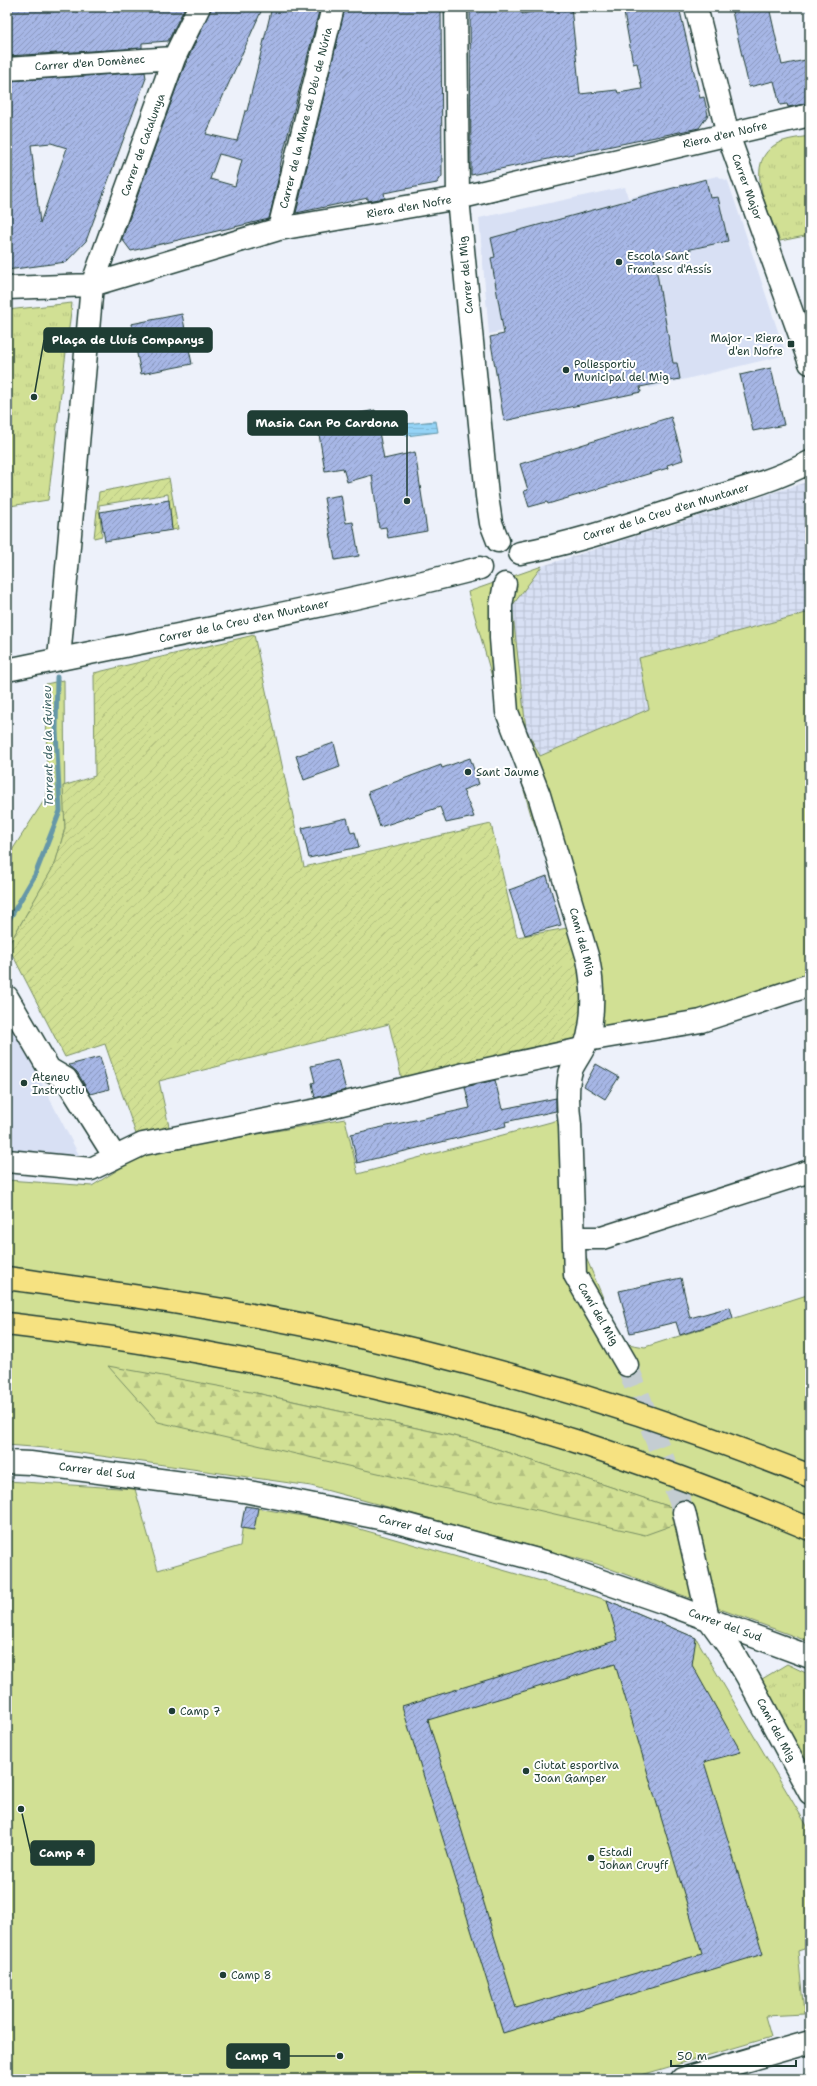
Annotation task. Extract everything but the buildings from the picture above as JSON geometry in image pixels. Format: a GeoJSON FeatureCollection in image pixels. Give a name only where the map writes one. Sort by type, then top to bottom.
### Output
{"type":"FeatureCollection","features":[{"type":"Feature","properties":{"kind":"highway"},"geometry":{"type":"LineString","coordinates":[[7,1278],[144,1297],[324,1329],[466,1363],[611,1404],[725,1442],[810,1476]]}},
{"type":"Feature","properties":{"kind":"highway"},"geometry":{"type":"LineString","coordinates":[[7,1324],[144,1343],[257,1363],[346,1381],[466,1410],[573,1441],[639,1463],[810,1529]]}},
{"type":"Feature","properties":{"kind":"street","name":"Carrer de Catalunya"},"geometry":{"type":"LineString","coordinates":[[59,660],[92,285],[174,58],[199,7]]}},
{"type":"Feature","properties":{"kind":"street","name":"Carrer de la Mare de Déu de Núria"},"geometry":{"type":"LineString","coordinates":[[279,230],[333,7]]}},
{"type":"Feature","properties":{"kind":"street","name":"Carrer del Mig"},"geometry":{"type":"LineString","coordinates":[[456,7],[458,198],[487,496],[491,523],[498,541]]}},
{"type":"Feature","properties":{"kind":"street","name":"Carrer Major"},"geometry":{"type":"LineString","coordinates":[[696,7],[728,135],[810,363]]}},
{"type":"Feature","properties":{"kind":"street","name":"Carrer d'en Domènec"},"geometry":{"type":"LineString","coordinates":[[7,69],[174,58]]}},
{"type":"Feature","properties":{"kind":"street","name":"Riera d'en Nofre"},"geometry":{"type":"LineString","coordinates":[[7,288],[92,285],[279,230],[458,198],[810,115]]}},
{"type":"Feature","properties":{"kind":"street","name":"Carrer de la Creu d'en Muntaner"},"geometry":{"type":"LineString","coordinates":[[520,553],[556,546],[748,487],[810,462]]}},
{"type":"Feature","properties":{"kind":"street"},"geometry":{"type":"LineString","coordinates":[[498,541],[507,542],[515,546],[520,553],[522,566],[520,572],[511,582],[505,584],[495,583],[487,579],[480,568],[482,552],[488,544],[498,541]]}},
{"type":"Feature","properties":{"kind":"street","name":"Carrer de la Creu d'en Muntaner"},"geometry":{"type":"LineString","coordinates":[[7,670],[364,595],[480,568]]}},
{"type":"Feature","properties":{"kind":"street","name":"Camí del Mig"},"geometry":{"type":"LineString","coordinates":[[505,584],[501,605],[501,638],[507,712],[539,795],[588,959],[592,980],[590,1025],[585,1044],[572,1069],[567,1108],[575,1275],[627,1365]]}},
{"type":"Feature","properties":{"kind":"street"},"geometry":{"type":"LineString","coordinates":[[7,1161],[91,1169],[143,1144],[317,1110],[585,1044],[701,1021],[810,985]]}},
{"type":"Feature","properties":{"kind":"street"},"geometry":{"type":"LineString","coordinates":[[7,997],[49,1069],[66,1079],[115,1157]]}},
{"type":"Feature","properties":{"kind":"street"},"geometry":{"type":"LineString","coordinates":[[574,1238],[602,1238],[810,1171]]}},
{"type":"Feature","properties":{"kind":"street","name":"Carrer del Sud"},"geometry":{"type":"LineString","coordinates":[[7,1462],[30,1463],[244,1491],[388,1520],[549,1563],[708,1618],[810,1657]]}},
{"type":"Feature","properties":{"kind":"street","name":"Camí del Mig"},"geometry":{"type":"LineString","coordinates":[[684,1512],[708,1618],[742,1667],[810,1792]]}},
{"type":"Feature","properties":{"kind":"street"},"geometry":{"type":"LineString","coordinates":[[742,1667],[745,1654],[759,1637]]}},
{"type":"Feature","properties":{"kind":"street"},"geometry":{"type":"LineString","coordinates":[[682,2079],[810,2042]]}},
{"type":"Feature","properties":{"kind":"shaded area","name":"Escola Sant Francesc d'Assís"},"geometry":{"type":"Polygon","coordinates":[[[717,176],[728,181],[786,355],[649,388],[631,306],[489,334],[479,218],[625,187],[628,198],[717,176]]]}},
{"type":"Feature","properties":{"kind":"shaded area"},"geometry":{"type":"Polygon","coordinates":[[[810,481],[810,612],[640,658],[649,709],[539,756],[526,729],[512,606],[542,566],[810,481]]]}},
{"type":"Feature","properties":{"kind":"shaded area","name":"Ateneu Instructiu"},"geometry":{"type":"Polygon","coordinates":[[[7,1017],[79,1155],[7,1149],[7,1017]]]}},
{"type":"Feature","properties":{"kind":"green space"},"geometry":{"type":"Polygon","coordinates":[[[810,136],[810,235],[780,241],[762,193],[760,167],[764,156],[776,144],[790,139],[810,136]]]}},
{"type":"Feature","properties":{"kind":"green space"},"geometry":{"type":"Polygon","coordinates":[[[72,303],[48,500],[10,506],[7,484],[7,310],[72,303]]]}},
{"type":"Feature","properties":{"kind":"green space"},"geometry":{"type":"Polygon","coordinates":[[[169,478],[178,529],[172,530],[168,494],[99,505],[102,536],[94,538],[99,492],[169,478]]]}},
{"type":"Feature","properties":{"kind":"green space"},"geometry":{"type":"Polygon","coordinates":[[[542,566],[512,606],[526,729],[540,756],[649,709],[639,658],[810,612],[810,989],[598,1042],[577,1069],[585,1255],[622,1343],[645,1347],[810,1294],[810,1642],[597,1564],[311,1486],[45,1448],[7,1445],[7,1180],[92,1186],[143,1154],[345,1119],[358,1174],[562,1119],[573,927],[531,815],[468,592],[542,566]],[[256,1393],[697,1516],[467,1439],[256,1393]]]}},
{"type":"Feature","properties":{"kind":"green space"},"geometry":{"type":"Polygon","coordinates":[[[254,635],[304,867],[491,824],[517,937],[573,927],[586,983],[583,1043],[402,1080],[389,1024],[159,1081],[170,1131],[138,1140],[105,1044],[65,1057],[8,946],[55,864],[65,828],[63,786],[95,776],[94,673],[254,635]]]}},
{"type":"Feature","properties":{"kind":"green space"},"geometry":{"type":"Polygon","coordinates":[[[64,680],[65,828],[55,865],[8,946],[7,858],[47,796],[46,684],[64,680]]]}},
{"type":"Feature","properties":{"kind":"green space"},"geometry":{"type":"Polygon","coordinates":[[[108,1366],[256,1393],[467,1439],[698,1516],[645,1535],[158,1422],[108,1366]]]}},
{"type":"Feature","properties":{"kind":"green space","name":"Ciutat esportiva Joan Gamper"},"geometry":{"type":"Polygon","coordinates":[[[7,1481],[135,1489],[158,1570],[240,1546],[245,1506],[332,1521],[607,1600],[696,1638],[810,1831],[810,1947],[798,1951],[804,2014],[765,2016],[771,2037],[628,2079],[7,2079],[7,1481]]]}},
{"type":"Feature","properties":{"kind":"green space"},"geometry":{"type":"Polygon","coordinates":[[[787,1664],[810,1675],[810,1776],[757,1682],[787,1664]]]}},
{"type":"Feature","properties":{"kind":"water"},"geometry":{"type":"Polygon","coordinates":[[[436,421],[438,432],[406,436],[405,424],[436,421]]]}},
{"type":"Feature","properties":{"kind":"waterway","name":"Torrent de la Guineu"},"geometry":{"type":"LineString","coordinates":[[7,923],[35,875],[60,811],[56,730],[57,677]]}},
{"type":"Feature","properties":{"kind":"tunnel"},"geometry":{"type":"LineString","coordinates":[[627,1365],[684,1512]]}},
{"type":"Feature","properties":{"kind":"place","name":"Escola Sant Francesc d'Assís"},"geometry":{"type":"Point","coordinates":[619,262]}},
{"type":"Feature","properties":{"kind":"place","name":"Major - Riera d'en Nofre"},"geometry":{"type":"Point","coordinates":[791,344]}},
{"type":"Feature","properties":{"kind":"place","name":"Poliesportiu Municipal del Mig"},"geometry":{"type":"Point","coordinates":[566,370]}},
{"type":"Feature","properties":{"kind":"place","name":"Plaça de Lluís Companys"},"geometry":{"type":"Point","coordinates":[34,397]}},
{"type":"Feature","properties":{"kind":"place","name":"Masia Can Po Cardona"},"geometry":{"type":"Point","coordinates":[407,501]}},
{"type":"Feature","properties":{"kind":"place","name":"Sant Jaume"},"geometry":{"type":"Point","coordinates":[468,772]}},
{"type":"Feature","properties":{"kind":"place","name":"Ateneu Instructiu"},"geometry":{"type":"Point","coordinates":[24,1083]}},
{"type":"Feature","properties":{"kind":"place","name":"Camp 7"},"geometry":{"type":"Point","coordinates":[172,1711]}},
{"type":"Feature","properties":{"kind":"place","name":"Ciutat esportiva Joan Gamper"},"geometry":{"type":"Point","coordinates":[526,1771]}},
{"type":"Feature","properties":{"kind":"place","name":"Camp 4"},"geometry":{"type":"Point","coordinates":[21,1809]}},
{"type":"Feature","properties":{"kind":"place","name":"Estadi Johan Cruyff"},"geometry":{"type":"Point","coordinates":[591,1858]}},
{"type":"Feature","properties":{"kind":"place","name":"Camp 8"},"geometry":{"type":"Point","coordinates":[223,1975]}},
{"type":"Feature","properties":{"kind":"place","name":"Camp 9"},"geometry":{"type":"Point","coordinates":[340,2056]}}]}
